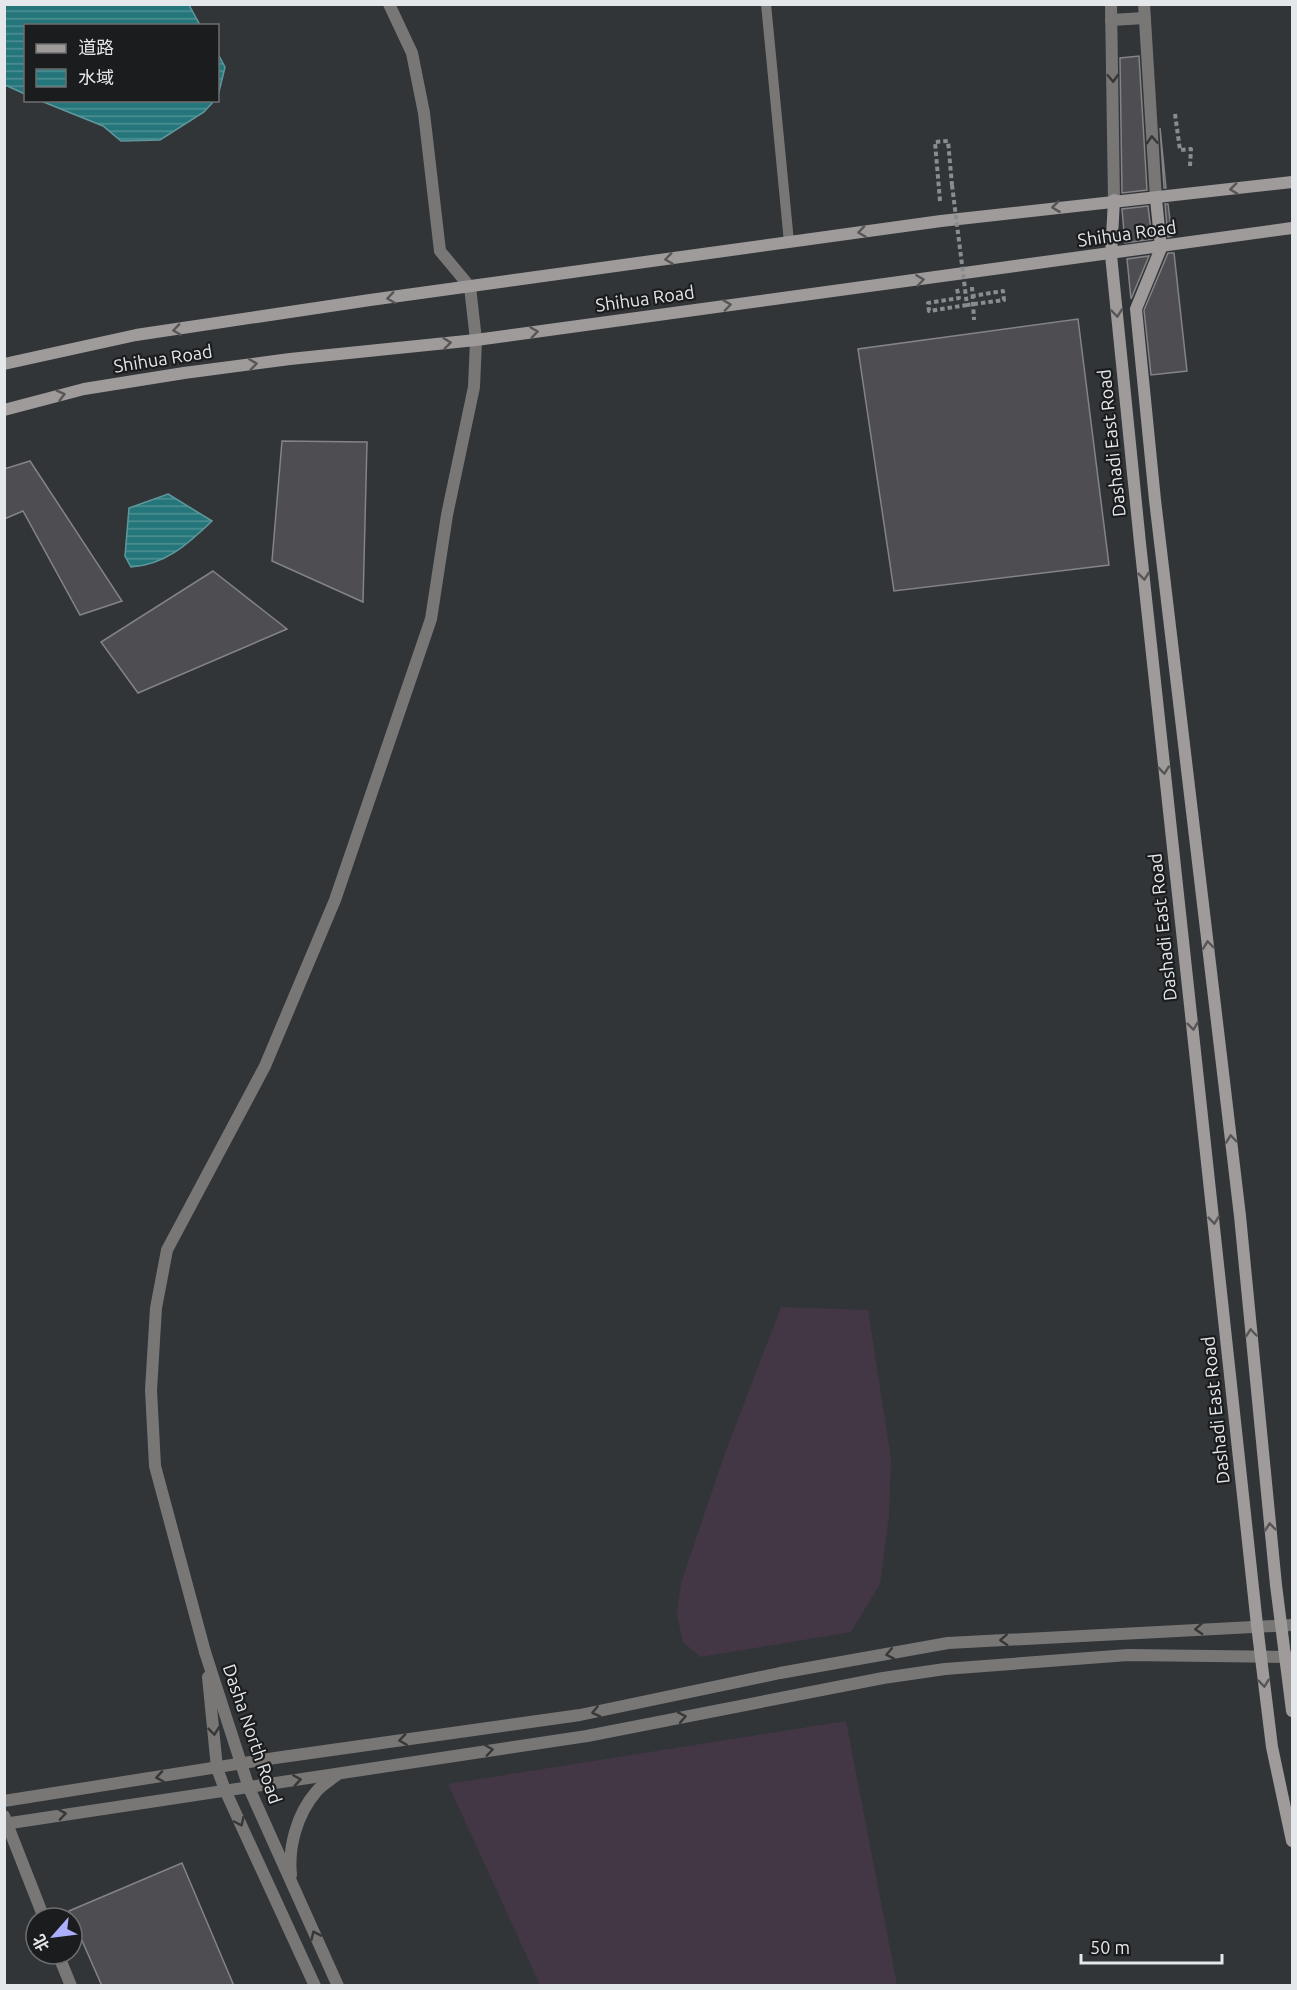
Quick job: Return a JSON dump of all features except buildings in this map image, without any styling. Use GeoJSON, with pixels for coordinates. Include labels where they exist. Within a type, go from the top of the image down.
{"type":"FeatureCollection","features":[{"type":"Feature","properties":{"kind":"main road","name":"Shihua Road"},"geometry":{"type":"LineString","coordinates":[[4,364],[136,335],[470,287],[789,242],[1114,200],[1156,199],[1293,182]]}},
{"type":"Feature","properties":{"kind":"main road","name":"Dashadi East Road"},"geometry":{"type":"LineString","coordinates":[[1156,199],[1161,248],[1136,309],[1155,500],[1287,1626],[1293,1711]]}},
{"type":"Feature","properties":{"kind":"main road","name":"Dashadi East Road"},"geometry":{"type":"LineString","coordinates":[[1114,200],[1111,255],[1257,1625],[1272,1747],[1293,1841]]}},
{"type":"Feature","properties":{"kind":"main road","name":"Shihua Road"},"geometry":{"type":"LineString","coordinates":[[4,410],[84,389],[184,373],[290,359],[476,340],[1111,255],[1293,228]]}},
{"type":"Feature","properties":{"kind":"street"},"geometry":{"type":"LineString","coordinates":[[205,1652],[155,1466],[152,1390],[156,1308],[167,1251],[265,1066],[335,900],[431,619],[447,514],[474,387],[476,340],[470,287],[440,251],[424,113],[412,53],[389,4]]}},
{"type":"Feature","properties":{"kind":"street","name":"Dashadi East Road"},"geometry":{"type":"LineString","coordinates":[[1111,4],[1114,200]]}},
{"type":"Feature","properties":{"kind":"street","name":"Dashadi East Road"},"geometry":{"type":"LineString","coordinates":[[1144,4],[1156,199]]}},
{"type":"Feature","properties":{"kind":"street"},"geometry":{"type":"LineString","coordinates":[[1112,20],[1145,18]]}},
{"type":"Feature","properties":{"kind":"street"},"geometry":{"type":"LineString","coordinates":[[4,1800],[580,1715],[780,1673],[948,1643],[1257,1625],[1287,1626]]}},
{"type":"Feature","properties":{"kind":"street","name":"Dasha North Road"},"geometry":{"type":"LineString","coordinates":[[205,1652],[249,1788],[338,1986]]}},
{"type":"Feature","properties":{"kind":"street","name":"Dasha North Road"},"geometry":{"type":"LineString","coordinates":[[205,1652],[217,1768],[315,1986]]}},
{"type":"Feature","properties":{"kind":"street"},"geometry":{"type":"LineString","coordinates":[[39,1906],[5,1821],[249,1788],[587,1736],[883,1677],[945,1669],[1128,1655],[1288,1657]]}},
{"type":"Feature","properties":{"kind":"street"},"geometry":{"type":"LineString","coordinates":[[293,1885],[290,1859],[294,1832],[316,1792],[340,1773]]}},
{"type":"Feature","properties":{"kind":"street"},"geometry":{"type":"LineString","coordinates":[[63,1966],[71,1986]]}},
{"type":"Feature","properties":{"kind":"lane"},"geometry":{"type":"LineString","coordinates":[[766,4],[789,242]]}},
{"type":"Feature","properties":{"kind":"path"},"geometry":{"type":"LineString","coordinates":[[1175,114],[1180,150],[1191,149],[1190,166]]}},
{"type":"Feature","properties":{"kind":"path"},"geometry":{"type":"LineString","coordinates":[[940,201],[935,142],[948,141],[967,305]]}},
{"type":"Feature","properties":{"kind":"path"},"geometry":{"type":"LineString","coordinates":[[972,286],[974,320]]}},
{"type":"Feature","properties":{"kind":"path"},"geometry":{"type":"LineString","coordinates":[[957,289],[958,298],[928,303],[929,310],[1004,300],[1003,291],[973,296]]}},
{"type":"Feature","properties":{"kind":"shaded area"},"geometry":{"type":"Polygon","coordinates":[[[781,1307],[868,1310],[891,1459],[889,1515],[880,1584],[851,1632],[700,1657],[683,1642],[677,1615],[681,1583],[725,1453],[781,1307]]]}},
{"type":"Feature","properties":{"kind":"shaded area"},"geometry":{"type":"Polygon","coordinates":[[[846,1721],[897,1985],[540,1985],[448,1784],[846,1721]]]}},
{"type":"Feature","properties":{"kind":"water"},"geometry":{"type":"Polygon","coordinates":[[[5,4],[189,5],[199,24],[24,24],[24,94],[5,85],[5,4]]]}},
{"type":"Feature","properties":{"kind":"water"},"geometry":{"type":"Polygon","coordinates":[[[219,56],[225,67],[219,92],[219,56]]]}},
{"type":"Feature","properties":{"kind":"water"},"geometry":{"type":"Polygon","coordinates":[[[43,102],[213,102],[204,112],[160,140],[121,141],[103,126],[43,102]]]}},
{"type":"Feature","properties":{"kind":"water"},"geometry":{"type":"Polygon","coordinates":[[[168,494],[212,521],[194,538],[165,558],[131,567],[125,556],[129,508],[168,494]]]}}]}
